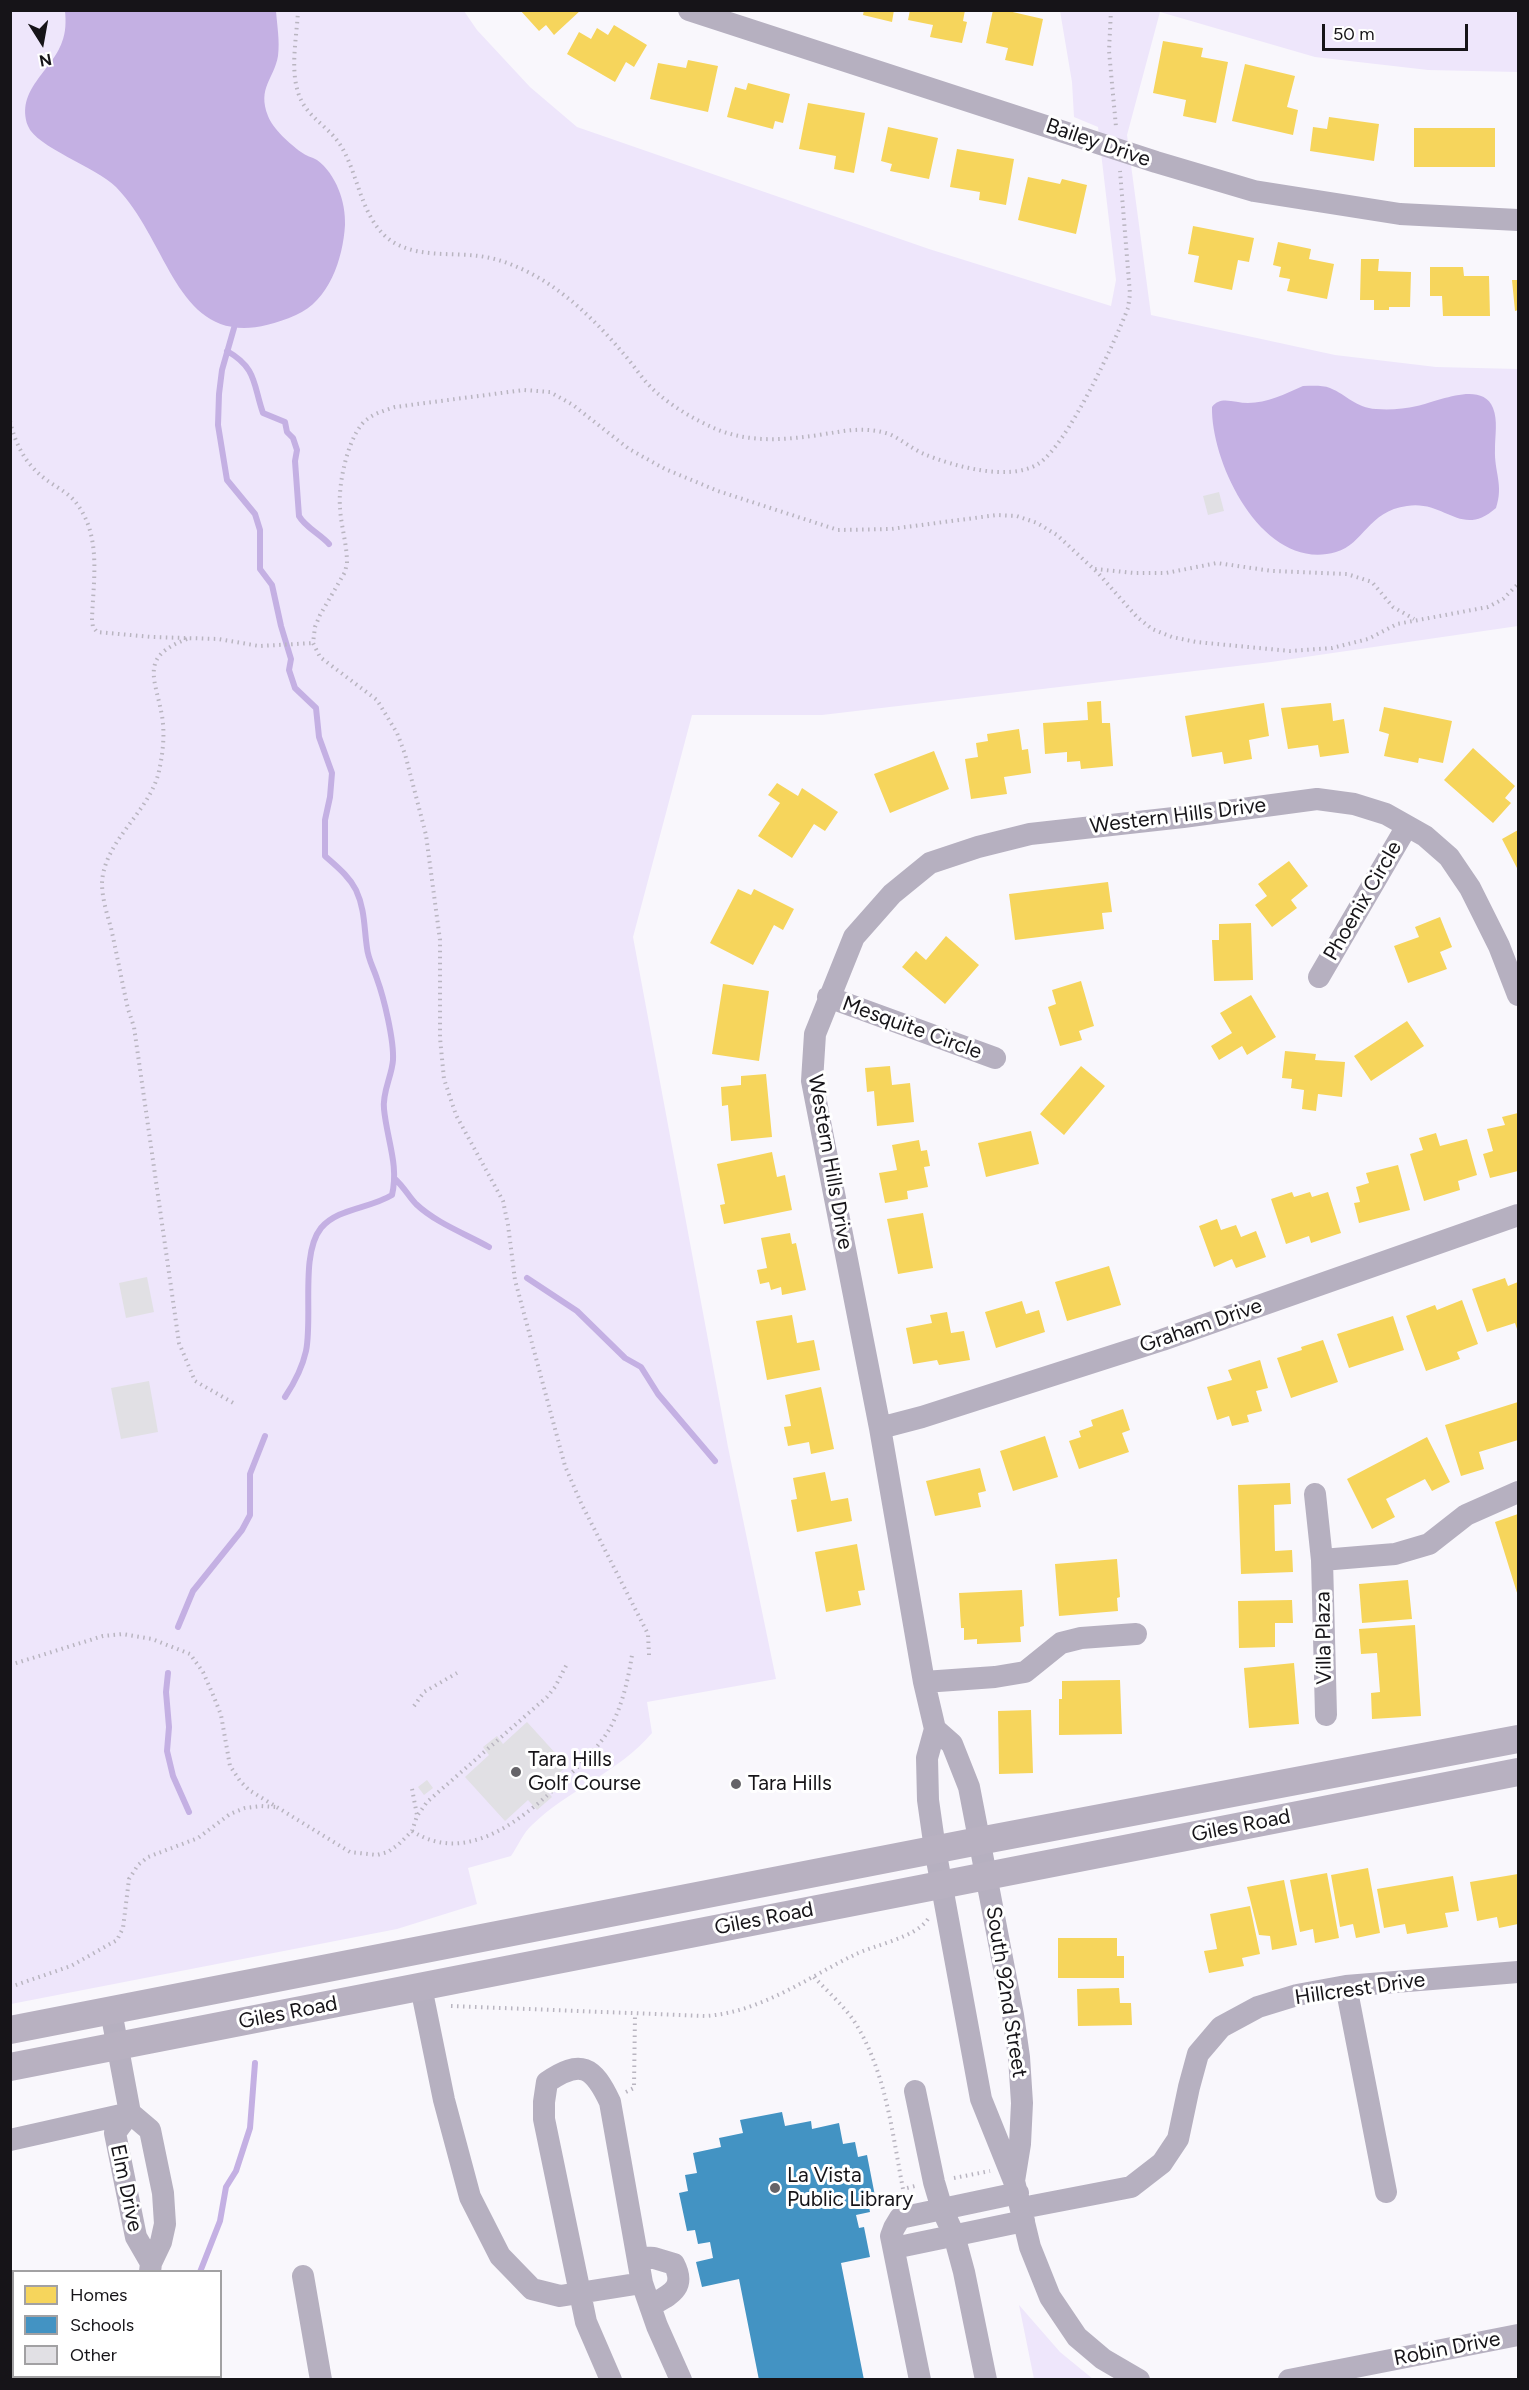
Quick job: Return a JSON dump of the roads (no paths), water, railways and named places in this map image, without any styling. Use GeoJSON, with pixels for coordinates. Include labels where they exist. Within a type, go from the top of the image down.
{"type":"FeatureCollection","features":[{"type":"Feature","properties":{"kind":"main road","name":"Giles Road"},"geometry":{"type":"LineString","coordinates":[[10,2030],[935,1849],[1518,1738]]}},
{"type":"Feature","properties":{"kind":"main road","name":"Giles Road"},"geometry":{"type":"LineString","coordinates":[[10,2067],[119,2046],[423,1996],[986,1875],[1518,1772]]}},
{"type":"Feature","properties":{"kind":"street","name":"Bailey Drive"},"geometry":{"type":"LineString","coordinates":[[689,10],[1118,150],[1254,191],[1323,204],[1400,214],[1518,220]]}},
{"type":"Feature","properties":{"kind":"street","name":"Western Hills Drive"},"geometry":{"type":"LineString","coordinates":[[943,1884],[928,1800],[927,1758],[935,1729],[924,1682],[880,1428],[812,1081],[815,1034],[854,937],[892,894],[930,863],[978,847],[1030,834],[1183,817],[1317,798],[1354,804],[1386,814],[1425,836],[1449,857],[1470,888],[1499,946],[1518,995]]}},
{"type":"Feature","properties":{"kind":"street","name":"Phoenix Circle"},"geometry":{"type":"LineString","coordinates":[[1319,977],[1407,826]]}},
{"type":"Feature","properties":{"kind":"street","name":"Mesquite Circle"},"geometry":{"type":"LineString","coordinates":[[828,997],[995,1058]]}},
{"type":"Feature","properties":{"kind":"street","name":"Graham Drive"},"geometry":{"type":"LineString","coordinates":[[880,1428],[922,1417],[1162,1340],[1518,1215]]}},
{"type":"Feature","properties":{"kind":"street","name":"Villa Plaza"},"geometry":{"type":"LineString","coordinates":[[1322,1560],[1395,1554],[1429,1544],[1466,1515],[1518,1492]]}},
{"type":"Feature","properties":{"kind":"street","name":"Villa Plaza"},"geometry":{"type":"LineString","coordinates":[[1315,1494],[1322,1560],[1326,1715]]}},
{"type":"Feature","properties":{"kind":"street"},"geometry":{"type":"LineString","coordinates":[[924,1682],[995,1677],[1025,1672],[1061,1642],[1081,1638],[1136,1634]]}},
{"type":"Feature","properties":{"kind":"street","name":"Western Hills Drive"},"geometry":{"type":"LineString","coordinates":[[935,1729],[952,1744],[969,1787],[986,1875]]}},
{"type":"Feature","properties":{"kind":"street","name":"South 92nd Street"},"geometry":{"type":"LineString","coordinates":[[986,1875],[1019,2057],[1022,2103],[1019,2201]]}},
{"type":"Feature","properties":{"kind":"street","name":"South 92nd Street"},"geometry":{"type":"LineString","coordinates":[[943,1884],[981,2098],[1019,2201],[1030,2247],[1050,2297],[1077,2337],[1103,2359],[1139,2379]]}},
{"type":"Feature","properties":{"kind":"street","name":"Hillcrest Drive"},"geometry":{"type":"LineString","coordinates":[[1019,2201],[1131,2187],[1162,2163],[1178,2139],[1198,2054],[1221,2027],[1258,2007],[1297,1995],[1346,1986],[1518,1972]]}},
{"type":"Feature","properties":{"kind":"street"},"geometry":{"type":"LineString","coordinates":[[1346,1986],[1386,2192]]}},
{"type":"Feature","properties":{"kind":"street"},"geometry":{"type":"LineString","coordinates":[[423,1996],[444,2100],[471,2197],[500,2256],[532,2289],[560,2296],[642,2283]]}},
{"type":"Feature","properties":{"kind":"street","name":"Elm Drive"},"geometry":{"type":"LineString","coordinates":[[111,2011],[130,2114],[150,2130],[163,2193],[165,2224],[151,2267]]}},
{"type":"Feature","properties":{"kind":"street"},"geometry":{"type":"LineString","coordinates":[[611,2379],[586,2322],[544,2119],[547,2082],[566,2069],[584,2068],[600,2080],[610,2102],[642,2283],[681,2379]]}},
{"type":"Feature","properties":{"kind":"street"},"geometry":{"type":"LineString","coordinates":[[915,2091],[942,2209],[954,2235],[986,2379]]}},
{"type":"Feature","properties":{"kind":"street"},"geometry":{"type":"LineString","coordinates":[[10,2140],[130,2114]]}},
{"type":"Feature","properties":{"kind":"street","name":"Elm Drive"},"geometry":{"type":"LineString","coordinates":[[130,2114],[115,2133],[136,2237],[151,2267]]}},
{"type":"Feature","properties":{"kind":"street"},"geometry":{"type":"LineString","coordinates":[[920,2379],[891,2236],[894,2228],[900,2218],[942,2209],[1019,2201]]}},
{"type":"Feature","properties":{"kind":"street"},"geometry":{"type":"LineString","coordinates":[[894,2248],[954,2235],[1019,2201]]}},
{"type":"Feature","properties":{"kind":"street"},"geometry":{"type":"LineString","coordinates":[[638,2257],[654,2258],[674,2264],[679,2274],[678,2285],[671,2294],[650,2306]]}},
{"type":"Feature","properties":{"kind":"street"},"geometry":{"type":"LineString","coordinates":[[303,2276],[321,2379]]}},
{"type":"Feature","properties":{"kind":"street","name":"Robin Drive"},"geometry":{"type":"LineString","coordinates":[[1299,2378],[1518,2335]]}},
{"type":"Feature","properties":{"kind":"waterway"},"geometry":{"type":"LineString","coordinates":[[234,328],[222,370],[219,394],[218,425],[227,480],[255,514],[260,530],[260,569],[272,585],[291,659],[289,670],[295,688],[316,708],[319,737],[332,773],[325,820],[325,856],[350,880],[359,897],[368,952],[380,987],[393,1052],[384,1103],[394,1173],[392,1195],[336,1216],[321,1228],[315,1239],[309,1270],[306,1351],[298,1375],[285,1397]]}},
{"type":"Feature","properties":{"kind":"waterway"},"geometry":{"type":"LineString","coordinates":[[227,351],[237,357],[249,370],[263,413],[285,422],[287,432],[293,438],[297,450],[295,461],[299,516],[329,544]]}},
{"type":"Feature","properties":{"kind":"waterway"},"geometry":{"type":"LineString","coordinates":[[395,1179],[424,1211],[489,1247]]}},
{"type":"Feature","properties":{"kind":"waterway"},"geometry":{"type":"LineString","coordinates":[[527,1278],[577,1311],[625,1358],[641,1367],[658,1394],[715,1461]]}},
{"type":"Feature","properties":{"kind":"waterway"},"geometry":{"type":"LineString","coordinates":[[178,1627],[193,1591],[242,1530],[250,1515],[250,1474],[265,1436]]}},
{"type":"Feature","properties":{"kind":"waterway"},"geometry":{"type":"LineString","coordinates":[[168,1673],[167,1751],[173,1776],[189,1812]]}},
{"type":"Feature","properties":{"kind":"waterway"},"geometry":{"type":"LineString","coordinates":[[201,2270],[220,2221],[226,2187],[236,2171],[250,2128],[255,2063]]}},
{"type":"Feature","properties":{"kind":"place","name":"Tara Hills Golf Course"},"geometry":{"type":"Point","coordinates":[516,1772]}},
{"type":"Feature","properties":{"kind":"place","name":"Tara Hills"},"geometry":{"type":"Point","coordinates":[736,1784]}},
{"type":"Feature","properties":{"kind":"place","name":"La Vista Public Library"},"geometry":{"type":"Point","coordinates":[775,2188]}}]}
